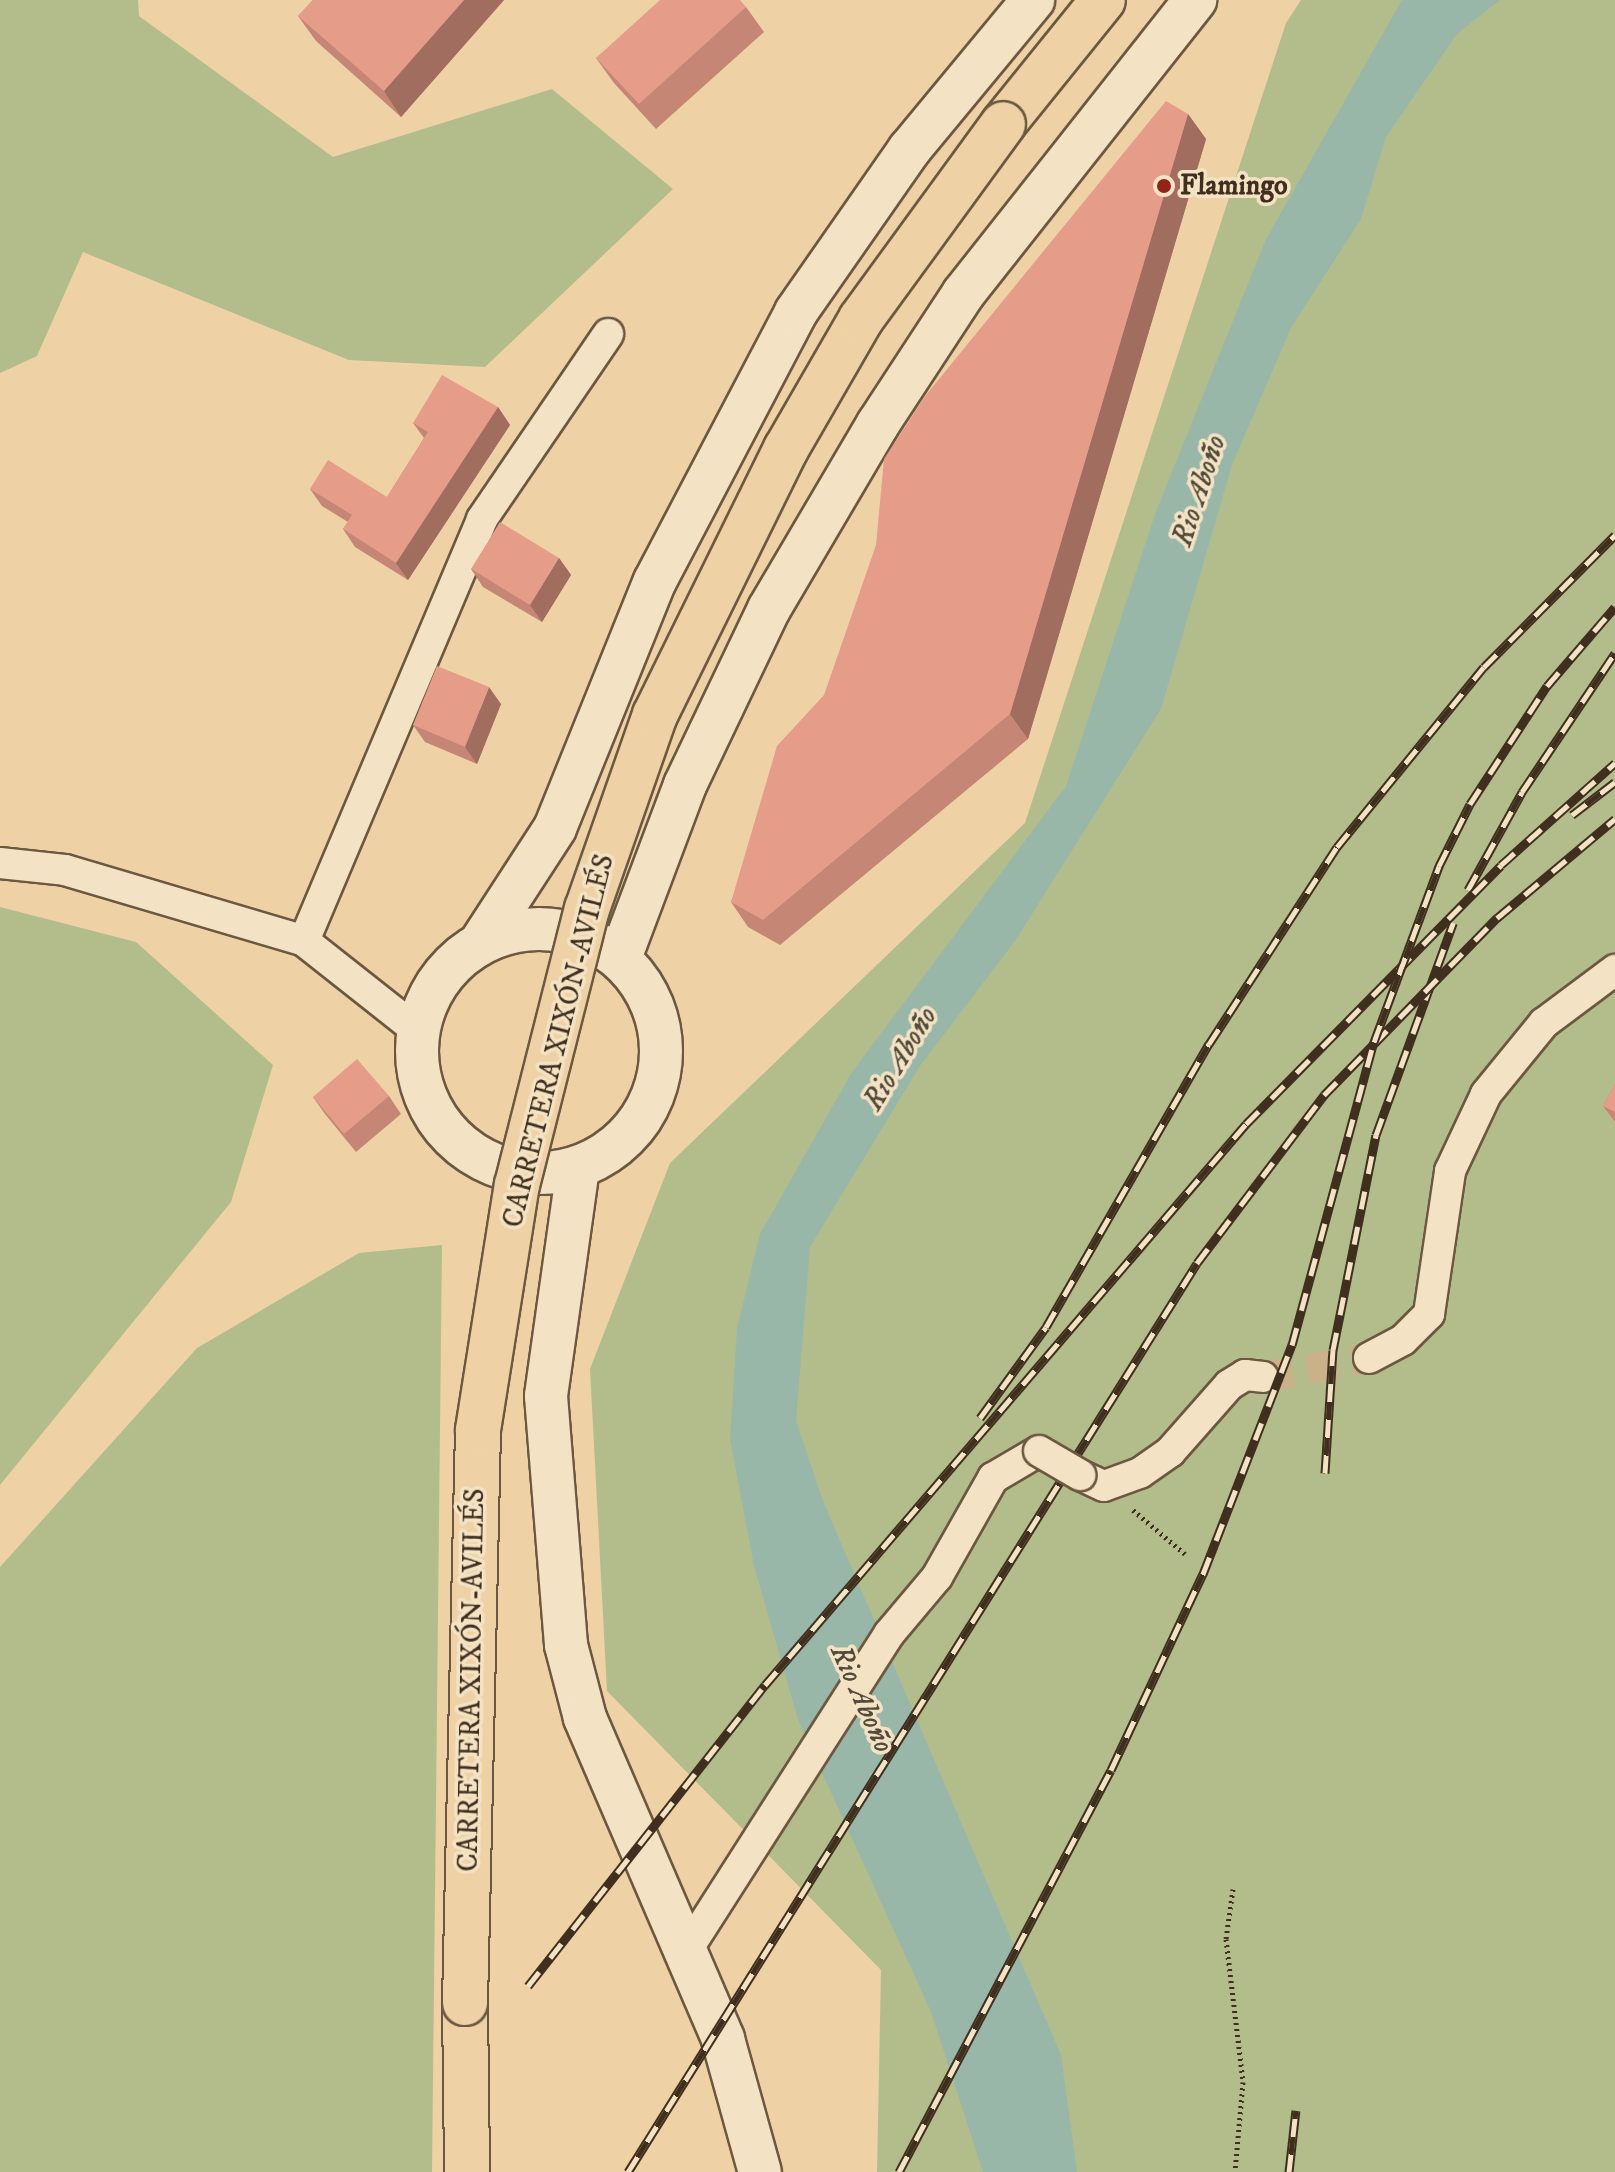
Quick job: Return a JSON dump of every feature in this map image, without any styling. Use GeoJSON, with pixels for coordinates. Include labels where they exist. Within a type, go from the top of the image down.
{"type":"FeatureCollection","features":[{"type":"Feature","properties":{"kind":"highway","name":"CARRETERA XIXÓN-AVILÉS"},"geometry":{"type":"LineString","coordinates":[[467,2172],[465,2003],[478,1430],[517,1185],[587,909],[655,715],[786,449],[861,319],[1003,124],[1103,0]]}},
{"type":"Feature","properties":{"kind":"street"},"geometry":{"type":"LineString","coordinates":[[481,942],[553,929],[589,938],[620,958],[651,999],[663,1050],[652,1101],[623,1143],[578,1168],[537,1174],[495,1166],[459,1145],[433,1113],[418,1073],[418,1031],[429,995],[451,965],[481,942],[555,828],[655,581],[796,312],[909,150],[1033,0]]}},
{"type":"Feature","properties":{"kind":"street"},"geometry":{"type":"LineString","coordinates":[[620,958],[685,785],[769,609],[878,424],[963,294],[1195,0]]}},
{"type":"Feature","properties":{"kind":"street"},"geometry":{"type":"LineString","coordinates":[[304,941],[482,519],[608,334]]}},
{"type":"Feature","properties":{"kind":"street"},"geometry":{"type":"LineString","coordinates":[[0,863],[65,870],[304,941],[418,1031]]}},
{"type":"Feature","properties":{"kind":"street"},"geometry":{"type":"LineString","coordinates":[[1369,1358],[1429,1314],[1450,1171],[1486,1094],[1544,1023],[1615,970]]}},
{"type":"Feature","properties":{"kind":"street"},"geometry":{"type":"LineString","coordinates":[[578,1168],[546,1396],[566,1645],[585,1718],[723,2039],[760,2172]]}},
{"type":"Feature","properties":{"kind":"street"},"geometry":{"type":"LineString","coordinates":[[687,1950],[889,1634],[937,1577],[993,1478],[1039,1451],[1092,1480],[1170,1452],[1229,1385],[1245,1375],[1263,1377]]}},
{"type":"Feature","properties":{"kind":"path"},"geometry":{"type":"LineString","coordinates":[[1092,1480],[1185,1554]]}},
{"type":"Feature","properties":{"kind":"path"},"geometry":{"type":"LineString","coordinates":[[1233,1889],[1226,1939],[1243,2082],[1235,2172]]}},
{"type":"Feature","properties":{"kind":"green space"},"geometry":{"type":"Polygon","coordinates":[[[0,0],[138,0],[139,16],[333,157],[552,89],[673,189],[485,367],[349,360],[83,252],[37,356],[0,373],[0,0]]]}},
{"type":"Feature","properties":{"kind":"green space"},"geometry":{"type":"Polygon","coordinates":[[[1301,0],[1615,0],[1615,2172],[877,2172],[881,1970],[607,1691],[590,1369],[670,1163],[1025,823],[1286,23],[1301,0]]]}},
{"type":"Feature","properties":{"kind":"green space"},"geometry":{"type":"Polygon","coordinates":[[[0,907],[136,942],[273,1065],[231,1202],[0,1485],[0,907]]]}},
{"type":"Feature","properties":{"kind":"green space"},"geometry":{"type":"Polygon","coordinates":[[[442,1245],[432,2172],[0,2172],[0,1567],[197,1348],[359,1253],[442,1245]]]}},
{"type":"Feature","properties":{"kind":"water","name":"Rio Aboño"},"geometry":{"type":"Polygon","coordinates":[[[1402,0],[1500,0],[1457,34],[1386,137],[1361,219],[1291,328],[1232,465],[1161,709],[1015,941],[920,1066],[810,1247],[796,1421],[823,1501],[1061,2055],[1077,2172],[983,2172],[931,2012],[798,1720],[754,1566],[730,1439],[737,1328],[760,1234],[852,1072],[1066,786],[1155,514],[1266,239],[1402,0]]]}},
{"type":"Feature","properties":{"kind":"building"},"geometry":{"type":"Polygon","coordinates":[[[313,0],[464,0],[384,91],[298,16],[313,0]]]}},
{"type":"Feature","properties":{"kind":"building"},"geometry":{"type":"Polygon","coordinates":[[[660,0],[740,0],[746,7],[639,104],[596,58],[660,0]]]}},
{"type":"Feature","properties":{"kind":"building"},"geometry":{"type":"Polygon","coordinates":[[[1166,101],[1188,114],[1010,714],[763,920],[731,902],[777,746],[824,695],[876,545],[884,459],[926,395],[1166,101]]]}},
{"type":"Feature","properties":{"kind":"building"},"geometry":{"type":"Polygon","coordinates":[[[442,375],[498,407],[396,563],[343,529],[352,515],[310,489],[328,460],[387,497],[428,432],[413,423],[442,375]]]}},
{"type":"Feature","properties":{"kind":"building"},"geometry":{"type":"Polygon","coordinates":[[[500,522],[559,558],[530,605],[471,569],[500,522]]]}},
{"type":"Feature","properties":{"kind":"building"},"geometry":{"type":"Polygon","coordinates":[[[437,666],[489,687],[465,747],[413,725],[437,666]]]}},
{"type":"Feature","properties":{"kind":"building"},"geometry":{"type":"Polygon","coordinates":[[[357,1059],[389,1096],[344,1134],[313,1097],[357,1059]]]}},
{"type":"Feature","properties":{"kind":"building"},"geometry":{"type":"Polygon","coordinates":[[[1615,1084],[1615,1112],[1603,1106],[1615,1084]]]}},
{"type":"Feature","properties":{"kind":"tunnel"},"geometry":{"type":"LineString","coordinates":[[1263,1377],[1369,1358]]}},
{"type":"Feature","properties":{"kind":"railway"},"geometry":{"type":"LineString","coordinates":[[980,1418],[1046,1327],[1209,1044],[1337,847],[1484,667],[1615,535]]}},
{"type":"Feature","properties":{"kind":"railway"},"geometry":{"type":"LineString","coordinates":[[899,2172],[1111,1770],[1203,1574],[1292,1345],[1374,1042],[1439,866],[1470,804],[1547,686],[1615,607]]}},
{"type":"Feature","properties":{"kind":"railway"},"geometry":{"type":"LineString","coordinates":[[1468,890],[1522,792],[1615,653]]}},
{"type":"Feature","properties":{"kind":"railway"},"geometry":{"type":"LineString","coordinates":[[528,1986],[765,1685],[1246,1124],[1501,865],[1615,763]]}},
{"type":"Feature","properties":{"kind":"railway"},"geometry":{"type":"LineString","coordinates":[[1572,815],[1615,782]]}},
{"type":"Feature","properties":{"kind":"railway"},"geometry":{"type":"LineString","coordinates":[[628,2172],[1197,1263],[1324,1095],[1497,918],[1615,819]]}},
{"type":"Feature","properties":{"kind":"railway"},"geometry":{"type":"LineString","coordinates":[[1325,1473],[1333,1350],[1376,1135],[1453,923]]}},
{"type":"Feature","properties":{"kind":"railway"},"geometry":{"type":"LineString","coordinates":[[1289,2172],[1296,2110]]}},
{"type":"Feature","properties":{"kind":"place","name":"Flamingo"},"geometry":{"type":"Point","coordinates":[1164,186]}}]}
